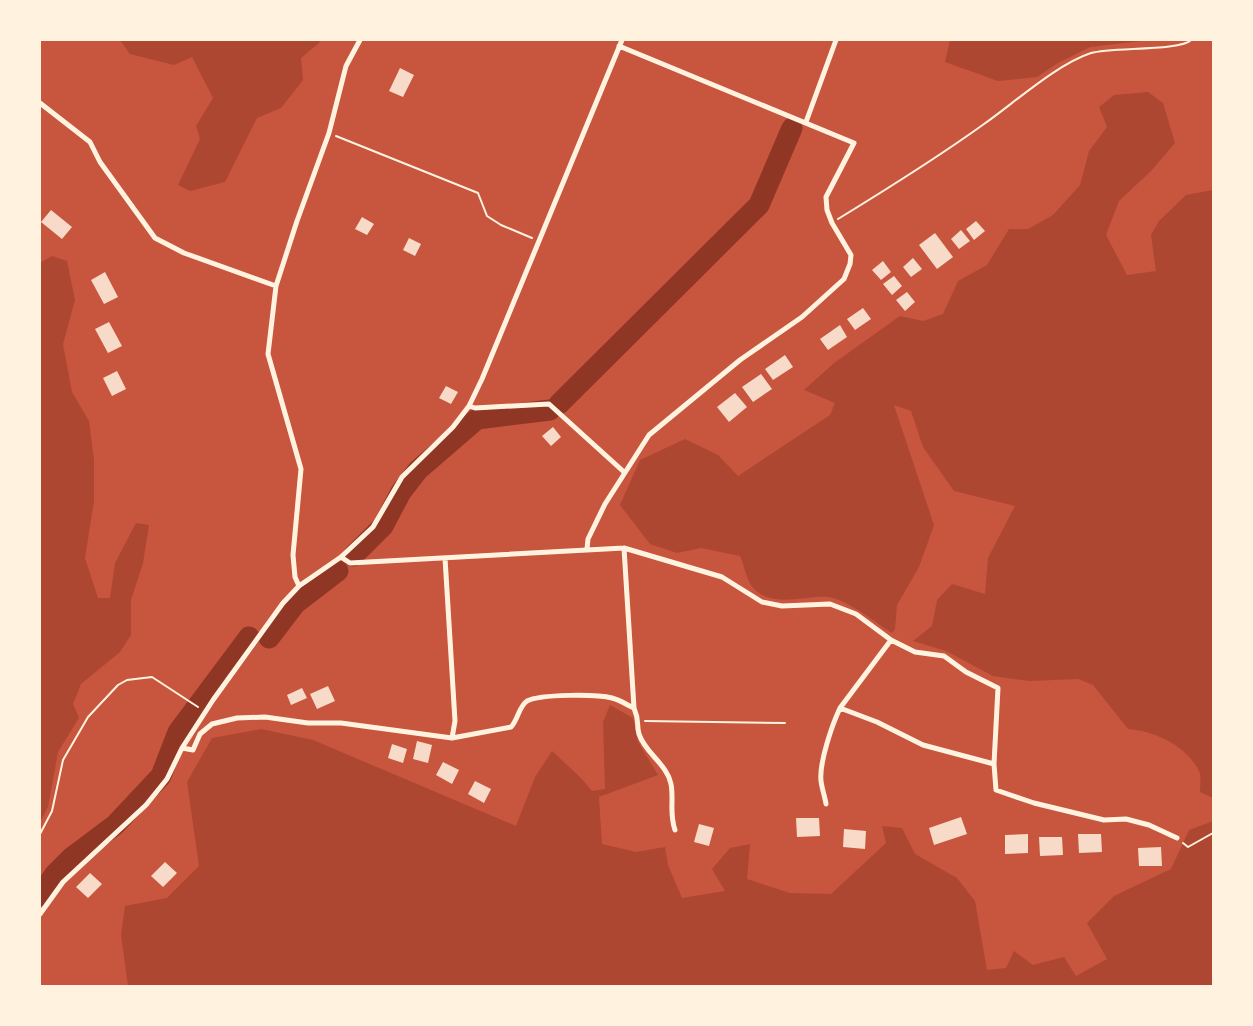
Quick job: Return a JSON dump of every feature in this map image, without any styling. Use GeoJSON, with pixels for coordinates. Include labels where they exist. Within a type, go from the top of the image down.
{"type":"FeatureCollection","features":[{"type":"Feature","properties":{"kind":"street"},"geometry":{"type":"LineString","coordinates":[[299,586],[295,577],[293,555],[301,469],[268,354],[276,286],[329,133],[346,66],[360,40]]}},
{"type":"Feature","properties":{"kind":"street"},"geometry":{"type":"LineString","coordinates":[[806,122],[836,40]]}},
{"type":"Feature","properties":{"kind":"street"},"geometry":{"type":"LineString","coordinates":[[40,914],[63,882],[146,805],[167,779],[182,748],[213,700],[282,604],[299,586],[341,557],[373,527],[402,478],[453,427],[469,406],[621,43],[791,118],[806,122],[854,143],[826,197],[827,210],[832,223],[851,255],[850,264],[844,279],[802,317],[740,360],[649,435],[624,472],[588,539],[587,549]]}},
{"type":"Feature","properties":{"kind":"street"},"geometry":{"type":"LineString","coordinates":[[40,103],[90,142],[100,162],[155,238],[184,253],[276,286]]}},
{"type":"Feature","properties":{"kind":"street"},"geometry":{"type":"LineString","coordinates":[[469,406],[475,408],[549,404],[624,472]]}},
{"type":"Feature","properties":{"kind":"street"},"geometry":{"type":"LineString","coordinates":[[341,557],[350,563],[624,548],[722,577],[762,602],[782,606],[830,604],[856,614],[891,640],[915,652],[944,656],[966,672],[998,688],[994,764],[996,790],[1034,803],[1104,820],[1126,819],[1149,825],[1177,838]]}},
{"type":"Feature","properties":{"kind":"street"},"geometry":{"type":"LineString","coordinates":[[624,548],[634,708],[639,719],[639,734],[667,772],[672,784],[670,817],[675,830]]}},
{"type":"Feature","properties":{"kind":"street"},"geometry":{"type":"LineString","coordinates":[[445,558],[454,721],[452,738]]}},
{"type":"Feature","properties":{"kind":"street"},"geometry":{"type":"LineString","coordinates":[[826,804],[820,779],[827,740],[840,708],[891,640]]}},
{"type":"Feature","properties":{"kind":"street"},"geometry":{"type":"LineString","coordinates":[[182,748],[193,750],[200,734],[212,724],[237,718],[265,717],[308,723],[341,723],[452,738],[511,727],[516,721],[522,705],[529,700],[567,695],[596,696],[613,698],[634,708]]}},
{"type":"Feature","properties":{"kind":"street"},"geometry":{"type":"LineString","coordinates":[[840,708],[877,722],[923,745],[994,764]]}},
{"type":"Feature","properties":{"kind":"path"},"geometry":{"type":"LineString","coordinates":[[832,223],[982,126],[1061,69],[1091,53],[1142,47],[1170,47],[1188,43],[1191,40]]}},
{"type":"Feature","properties":{"kind":"path"},"geometry":{"type":"LineString","coordinates":[[329,133],[478,193],[487,216],[501,225],[539,241]]}},
{"type":"Feature","properties":{"kind":"path"},"geometry":{"type":"LineString","coordinates":[[40,834],[52,811],[63,760],[88,717],[118,685],[127,680],[152,678],[201,709]]}},
{"type":"Feature","properties":{"kind":"path"},"geometry":{"type":"LineString","coordinates":[[639,719],[785,724]]}},
{"type":"Feature","properties":{"kind":"path"},"geometry":{"type":"LineString","coordinates":[[1177,838],[1188,847],[1213,833]]}},
{"type":"Feature","properties":{"kind":"shaded area"},"geometry":{"type":"Polygon","coordinates":[[[120,40],[320,40],[301,58],[303,80],[281,108],[257,118],[225,182],[190,191],[178,185],[200,139],[196,126],[213,98],[192,57],[174,65],[130,54],[120,40]]]}},
{"type":"Feature","properties":{"kind":"shaded area"},"geometry":{"type":"Polygon","coordinates":[[[950,40],[1174,40],[1141,41],[1090,47],[1058,63],[1037,77],[998,81],[945,62],[950,40]]]}},
{"type":"Feature","properties":{"kind":"shaded area"},"geometry":{"type":"Polygon","coordinates":[[[1148,92],[1163,103],[1175,143],[1151,171],[1119,201],[1106,235],[1127,275],[1156,271],[1151,235],[1159,221],[1186,195],[1213,190],[1213,798],[1200,792],[1199,771],[1185,753],[1177,746],[1158,736],[1128,729],[1093,685],[1078,679],[1029,681],[993,676],[946,651],[913,641],[932,626],[937,600],[952,584],[985,594],[988,558],[1015,506],[954,491],[923,447],[911,411],[894,405],[934,525],[919,567],[897,605],[895,629],[892,633],[861,612],[836,599],[818,597],[787,600],[767,597],[758,593],[751,585],[740,556],[701,548],[677,553],[650,544],[620,505],[640,460],[685,439],[718,455],[738,476],[830,415],[835,403],[804,390],[834,363],[900,316],[923,321],[943,314],[958,281],[987,265],[1009,229],[1028,229],[1053,215],[1080,185],[1089,151],[1107,127],[1099,107],[1114,95],[1148,92]]]}},
{"type":"Feature","properties":{"kind":"shaded area"},"geometry":{"type":"Polygon","coordinates":[[[52,256],[67,261],[75,300],[63,344],[72,392],[89,421],[94,460],[94,501],[85,558],[98,598],[110,598],[115,563],[136,523],[149,525],[143,563],[131,600],[131,635],[120,652],[81,684],[73,704],[79,718],[58,752],[48,807],[40,822],[40,263],[52,256]]]}},
{"type":"Feature","properties":{"kind":"shaded area"},"geometry":{"type":"Polygon","coordinates":[[[610,705],[633,718],[638,742],[658,775],[599,797],[602,844],[636,852],[665,847],[668,865],[682,898],[725,891],[712,869],[730,848],[750,844],[747,879],[790,893],[831,894],[886,843],[882,826],[902,828],[915,854],[957,878],[975,901],[987,970],[1006,968],[1014,951],[1033,965],[1064,957],[1076,976],[1107,959],[1087,923],[1114,896],[1171,869],[1189,830],[1213,821],[1213,986],[128,986],[121,935],[125,906],[167,898],[199,866],[187,782],[212,738],[261,729],[313,740],[516,826],[535,777],[552,751],[592,791],[605,789],[603,722],[610,705]]]}},
{"type":"Feature","properties":{"kind":"building"},"geometry":{"type":"Polygon","coordinates":[[[400,68],[414,75],[403,97],[389,91],[400,68]]]}},
{"type":"Feature","properties":{"kind":"building"},"geometry":{"type":"Polygon","coordinates":[[[51,210],[72,227],[62,239],[41,222],[51,210]]]}},
{"type":"Feature","properties":{"kind":"building"},"geometry":{"type":"Polygon","coordinates":[[[362,217],[374,224],[367,235],[355,229],[362,217]]]}},
{"type":"Feature","properties":{"kind":"building"},"geometry":{"type":"Polygon","coordinates":[[[976,221],[985,231],[974,240],[966,229],[976,221]]]}},
{"type":"Feature","properties":{"kind":"building"},"geometry":{"type":"Polygon","coordinates":[[[961,230],[970,241],[959,249],[951,239],[961,230]]]}},
{"type":"Feature","properties":{"kind":"building"},"geometry":{"type":"Polygon","coordinates":[[[935,233],[953,257],[937,269],[919,245],[935,233]]]}},
{"type":"Feature","properties":{"kind":"building"},"geometry":{"type":"Polygon","coordinates":[[[409,238],[421,244],[415,256],[403,250],[409,238]]]}},
{"type":"Feature","properties":{"kind":"building"},"geometry":{"type":"Polygon","coordinates":[[[913,258],[922,269],[911,277],[903,267],[913,258]]]}},
{"type":"Feature","properties":{"kind":"building"},"geometry":{"type":"Polygon","coordinates":[[[883,261],[891,272],[881,280],[872,270],[883,261]]]}},
{"type":"Feature","properties":{"kind":"building"},"geometry":{"type":"Polygon","coordinates":[[[105,272],[118,297],[104,304],[91,280],[105,272]]]}},
{"type":"Feature","properties":{"kind":"building"},"geometry":{"type":"Polygon","coordinates":[[[894,276],[902,286],[892,295],[883,284],[894,276]]]}},
{"type":"Feature","properties":{"kind":"building"},"geometry":{"type":"Polygon","coordinates":[[[907,292],[915,302],[905,311],[896,300],[907,292]]]}},
{"type":"Feature","properties":{"kind":"building"},"geometry":{"type":"Polygon","coordinates":[[[863,308],[871,319],[855,330],[847,319],[863,308]]]}},
{"type":"Feature","properties":{"kind":"building"},"geometry":{"type":"Polygon","coordinates":[[[109,322],[122,346],[108,353],[95,329],[109,322]]]}},
{"type":"Feature","properties":{"kind":"building"},"geometry":{"type":"Polygon","coordinates":[[[840,325],[847,337],[828,350],[820,339],[840,325]]]}},
{"type":"Feature","properties":{"kind":"building"},"geometry":{"type":"Polygon","coordinates":[[[785,355],[793,367],[773,380],[765,369],[785,355]]]}},
{"type":"Feature","properties":{"kind":"building"},"geometry":{"type":"Polygon","coordinates":[[[117,371],[126,389],[112,396],[103,378],[117,371]]]}},
{"type":"Feature","properties":{"kind":"building"},"geometry":{"type":"Polygon","coordinates":[[[761,374],[772,389],[753,402],[742,387],[761,374]]]}},
{"type":"Feature","properties":{"kind":"building"},"geometry":{"type":"Polygon","coordinates":[[[446,386],[458,392],[451,404],[439,398],[446,386]]]}},
{"type":"Feature","properties":{"kind":"building"},"geometry":{"type":"Polygon","coordinates":[[[735,393],[747,407],[729,422],[717,407],[735,393]]]}},
{"type":"Feature","properties":{"kind":"building"},"geometry":{"type":"Polygon","coordinates":[[[553,427],[561,437],[551,446],[542,436],[553,427]]]}},
{"type":"Feature","properties":{"kind":"building"},"geometry":{"type":"Polygon","coordinates":[[[328,686],[335,701],[317,709],[310,694],[328,686]]]}},
{"type":"Feature","properties":{"kind":"building"},"geometry":{"type":"Polygon","coordinates":[[[302,688],[307,698],[291,705],[287,695],[302,688]]]}},
{"type":"Feature","properties":{"kind":"building"},"geometry":{"type":"Polygon","coordinates":[[[417,741],[432,745],[428,763],[413,759],[417,741]]]}},
{"type":"Feature","properties":{"kind":"building"},"geometry":{"type":"Polygon","coordinates":[[[392,744],[407,749],[403,763],[388,758],[392,744]]]}},
{"type":"Feature","properties":{"kind":"building"},"geometry":{"type":"Polygon","coordinates":[[[443,762],[459,770],[452,784],[436,775],[443,762]]]}},
{"type":"Feature","properties":{"kind":"building"},"geometry":{"type":"Polygon","coordinates":[[[475,781],[491,789],[484,803],[468,794],[475,781]]]}},
{"type":"Feature","properties":{"kind":"building"},"geometry":{"type":"Polygon","coordinates":[[[961,817],[967,834],[934,845],[929,828],[961,817]]]}},
{"type":"Feature","properties":{"kind":"building"},"geometry":{"type":"Polygon","coordinates":[[[796,818],[819,818],[820,836],[797,837],[796,818]]]}},
{"type":"Feature","properties":{"kind":"building"},"geometry":{"type":"Polygon","coordinates":[[[699,824],[714,828],[709,846],[694,842],[699,824]]]}},
{"type":"Feature","properties":{"kind":"building"},"geometry":{"type":"Polygon","coordinates":[[[844,829],[866,831],[865,849],[843,847],[844,829]]]}},
{"type":"Feature","properties":{"kind":"building"},"geometry":{"type":"Polygon","coordinates":[[[1028,834],[1028,853],[1005,854],[1005,835],[1028,834]]]}},
{"type":"Feature","properties":{"kind":"building"},"geometry":{"type":"Polygon","coordinates":[[[1078,834],[1101,834],[1102,852],[1079,853],[1078,834]]]}},
{"type":"Feature","properties":{"kind":"building"},"geometry":{"type":"Polygon","coordinates":[[[1039,837],[1062,837],[1063,855],[1040,856],[1039,837]]]}},
{"type":"Feature","properties":{"kind":"building"},"geometry":{"type":"Polygon","coordinates":[[[1161,847],[1162,866],[1139,866],[1138,848],[1161,847]]]}},
{"type":"Feature","properties":{"kind":"building"},"geometry":{"type":"Polygon","coordinates":[[[165,862],[177,873],[163,887],[151,876],[165,862]]]}},
{"type":"Feature","properties":{"kind":"building"},"geometry":{"type":"Polygon","coordinates":[[[90,873],[102,884],[88,898],[76,887],[90,873]]]}},
{"type":"Feature","properties":{"kind":"waterway"},"geometry":{"type":"LineString","coordinates":[[559,404],[759,205],[792,128]]}},
{"type":"Feature","properties":{"kind":"waterway"},"geometry":{"type":"LineString","coordinates":[[353,556],[383,526],[401,492],[418,470],[477,419],[550,410]]}},
{"type":"Feature","properties":{"kind":"waterway"},"geometry":{"type":"LineString","coordinates":[[269,638],[295,604],[338,571]]}},
{"type":"Feature","properties":{"kind":"waterway"},"geometry":{"type":"LineString","coordinates":[[40,896],[55,874],[71,858],[115,825],[161,776],[178,732],[249,637]]}}]}
